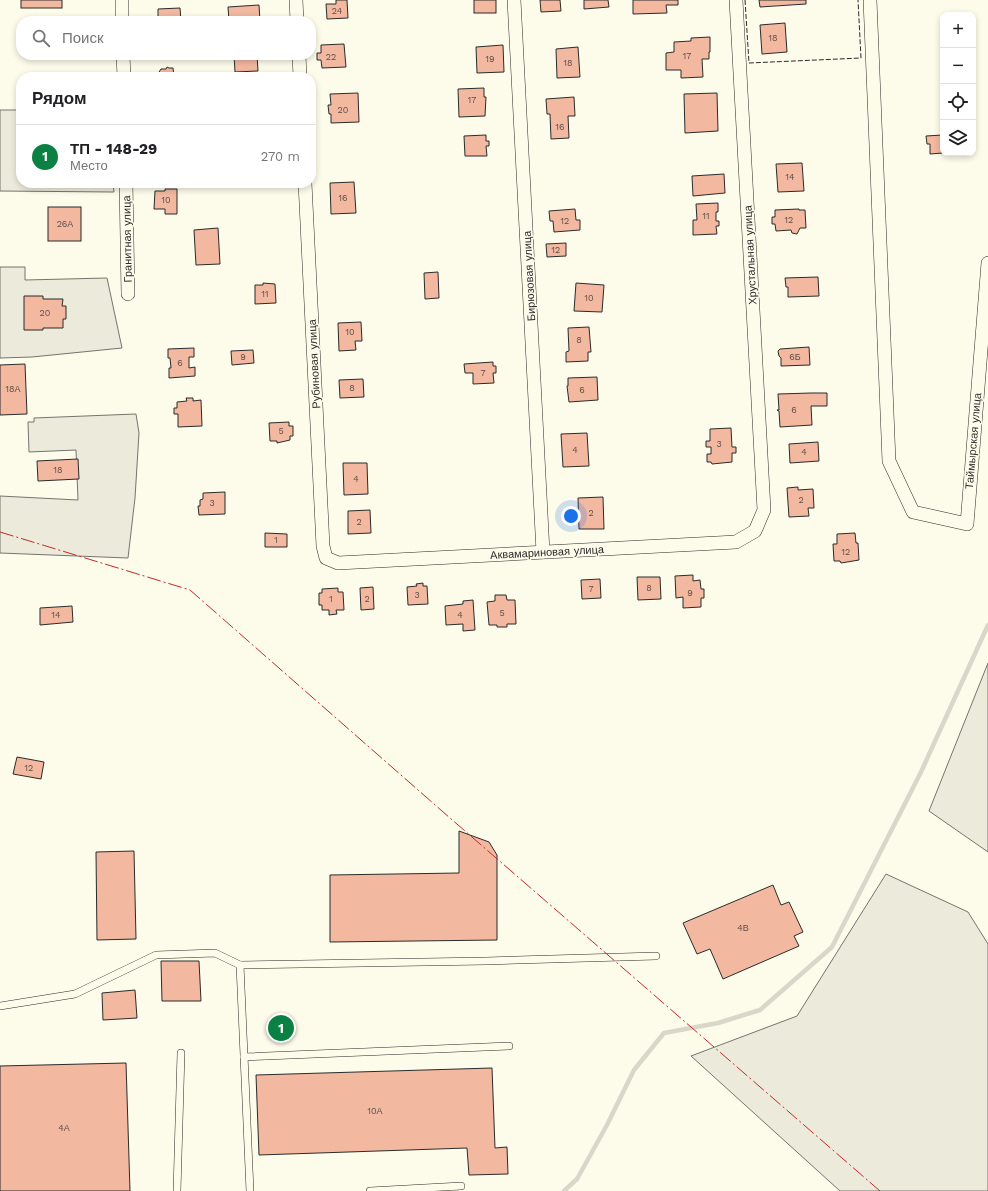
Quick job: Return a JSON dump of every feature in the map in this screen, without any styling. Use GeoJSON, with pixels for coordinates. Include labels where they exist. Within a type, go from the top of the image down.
{"type":"FeatureCollection","features":[{"type":"Feature","properties":{"kind":"street"},"geometry":{"type":"LineString","coordinates":[[122,0],[122,16]]}},
{"type":"Feature","properties":{"kind":"street"},"geometry":{"type":"LineString","coordinates":[[296,0],[297,16]]}},
{"type":"Feature","properties":{"kind":"street","name":"Бирюзовая улица"},"geometry":{"type":"LineString","coordinates":[[514,0],[543,552]]}},
{"type":"Feature","properties":{"kind":"street","name":"Хрустальная улица"},"geometry":{"type":"LineString","coordinates":[[736,0],[764,510]]}},
{"type":"Feature","properties":{"kind":"street","name":"Таймырская улица"},"geometry":{"type":"LineString","coordinates":[[870,0],[890,461],[913,512],[966,524],[988,263]]}},
{"type":"Feature","properties":{"kind":"street"},"geometry":{"type":"LineString","coordinates":[[123,60],[124,72]]}},
{"type":"Feature","properties":{"kind":"street"},"geometry":{"type":"LineString","coordinates":[[299,60],[300,72]]}},
{"type":"Feature","properties":{"kind":"street","name":"Гранитная улица"},"geometry":{"type":"LineString","coordinates":[[126,188],[128,294]]}},
{"type":"Feature","properties":{"kind":"street","name":"Рубиновая улица"},"geometry":{"type":"LineString","coordinates":[[305,188],[323,546]]}},
{"type":"Feature","properties":{"kind":"street","name":"Аквамариновая улица"},"geometry":{"type":"LineString","coordinates":[[323,546],[326,558],[338,563],[736,542],[755,531],[764,510]]}},
{"type":"Feature","properties":{"kind":"lane"},"geometry":{"type":"LineString","coordinates":[[0,1006],[74,994],[156,955],[216,953],[240,964],[486,961],[656,956]]}},
{"type":"Feature","properties":{"kind":"lane"},"geometry":{"type":"LineString","coordinates":[[240,964],[250,1191]]}},
{"type":"Feature","properties":{"kind":"lane"},"geometry":{"type":"LineString","coordinates":[[244,1057],[508,1046]]}},
{"type":"Feature","properties":{"kind":"lane"},"geometry":{"type":"LineString","coordinates":[[177,1191],[181,1054]]}},
{"type":"Feature","properties":{"kind":"lane"},"geometry":{"type":"LineString","coordinates":[[370,1191],[461,1186]]}},
{"type":"Feature","properties":{"kind":"shaded area"},"geometry":{"type":"Polygon","coordinates":[[[0,110],[16,110],[16,188],[114,188],[114,192],[0,191],[0,110]]]}},
{"type":"Feature","properties":{"kind":"shaded area"},"geometry":{"type":"Polygon","coordinates":[[[0,267],[25,267],[25,280],[107,278],[122,348],[32,357],[0,358],[0,267]]]}},
{"type":"Feature","properties":{"kind":"shaded area"},"geometry":{"type":"Polygon","coordinates":[[[136,414],[139,433],[135,498],[128,558],[0,553],[0,496],[78,500],[76,450],[29,452],[28,422],[34,422],[34,418],[136,414]]]}},
{"type":"Feature","properties":{"kind":"shaded area"},"geometry":{"type":"Polygon","coordinates":[[[988,663],[988,852],[929,811],[988,663]]]}},
{"type":"Feature","properties":{"kind":"shaded area"},"geometry":{"type":"Polygon","coordinates":[[[886,874],[968,912],[988,944],[988,1191],[840,1191],[691,1056],[797,1016],[886,874]]]}},
{"type":"Feature","properties":{"kind":"building"},"geometry":{"type":"Polygon","coordinates":[[[21,0],[62,0],[62,8],[21,8],[21,0]]]}},
{"type":"Feature","properties":{"kind":"building"},"geometry":{"type":"Polygon","coordinates":[[[336,0],[347,0],[348,18],[327,19],[326,4],[336,4],[336,0]]]}},
{"type":"Feature","properties":{"kind":"building"},"geometry":{"type":"Polygon","coordinates":[[[474,0],[496,0],[496,13],[474,13],[474,0]]]}},
{"type":"Feature","properties":{"kind":"building"},"geometry":{"type":"Polygon","coordinates":[[[540,0],[560,0],[561,11],[541,12],[540,0]]]}},
{"type":"Feature","properties":{"kind":"building"},"geometry":{"type":"Polygon","coordinates":[[[584,0],[608,0],[609,7],[584,9],[584,0]]]}},
{"type":"Feature","properties":{"kind":"building"},"geometry":{"type":"Polygon","coordinates":[[[633,0],[678,0],[678,5],[666,5],[667,13],[633,14],[633,0]]]}},
{"type":"Feature","properties":{"kind":"building"},"geometry":{"type":"Polygon","coordinates":[[[759,0],[806,0],[806,4],[760,7],[759,0]]]}},
{"type":"Feature","properties":{"kind":"building"},"geometry":{"type":"Polygon","coordinates":[[[259,5],[260,16],[229,16],[228,7],[259,5]]]}},
{"type":"Feature","properties":{"kind":"building"},"geometry":{"type":"Polygon","coordinates":[[[180,8],[181,16],[158,16],[158,9],[180,8]]]}},
{"type":"Feature","properties":{"kind":"building"},"geometry":{"type":"Polygon","coordinates":[[[785,23],[787,52],[762,54],[760,25],[785,23]]]}},
{"type":"Feature","properties":{"kind":"building"},"geometry":{"type":"Polygon","coordinates":[[[710,37],[709,59],[702,59],[703,77],[681,78],[681,70],[666,70],[666,53],[674,52],[674,42],[691,41],[691,38],[710,37]]]}},
{"type":"Feature","properties":{"kind":"building"},"geometry":{"type":"Polygon","coordinates":[[[344,44],[346,67],[322,68],[321,60],[317,60],[317,53],[321,53],[321,45],[344,44]]]}},
{"type":"Feature","properties":{"kind":"building"},"geometry":{"type":"Polygon","coordinates":[[[503,45],[504,72],[477,73],[476,47],[503,45]]]}},
{"type":"Feature","properties":{"kind":"building"},"geometry":{"type":"Polygon","coordinates":[[[578,47],[580,77],[557,78],[556,49],[578,47]]]}},
{"type":"Feature","properties":{"kind":"building"},"geometry":{"type":"Polygon","coordinates":[[[234,60],[257,60],[258,71],[235,72],[234,60]]]}},
{"type":"Feature","properties":{"kind":"building"},"geometry":{"type":"Polygon","coordinates":[[[167,67],[173,68],[173,72],[159,72],[161,69],[166,69],[167,67]]]}},
{"type":"Feature","properties":{"kind":"building"},"geometry":{"type":"Polygon","coordinates":[[[484,88],[484,97],[486,97],[485,116],[459,117],[458,89],[484,88]]]}},
{"type":"Feature","properties":{"kind":"building"},"geometry":{"type":"Polygon","coordinates":[[[358,93],[359,122],[331,123],[331,114],[329,114],[328,105],[331,105],[330,94],[358,93]]]}},
{"type":"Feature","properties":{"kind":"building"},"geometry":{"type":"Polygon","coordinates":[[[717,93],[718,131],[685,133],[684,94],[717,93]]]}},
{"type":"Feature","properties":{"kind":"building"},"geometry":{"type":"Polygon","coordinates":[[[574,97],[575,116],[568,116],[569,138],[551,139],[550,114],[547,114],[546,99],[574,97]]]}},
{"type":"Feature","properties":{"kind":"building"},"geometry":{"type":"Polygon","coordinates":[[[486,135],[486,141],[489,141],[489,146],[486,146],[487,156],[465,156],[464,136],[486,135]]]}},
{"type":"Feature","properties":{"kind":"building"},"geometry":{"type":"Polygon","coordinates":[[[940,135],[940,153],[930,154],[930,144],[927,144],[926,136],[940,135]]]}},
{"type":"Feature","properties":{"kind":"building"},"geometry":{"type":"Polygon","coordinates":[[[802,163],[804,191],[778,192],[776,164],[802,163]]]}},
{"type":"Feature","properties":{"kind":"building"},"geometry":{"type":"Polygon","coordinates":[[[724,174],[725,193],[693,196],[692,176],[724,174]]]}},
{"type":"Feature","properties":{"kind":"building"},"geometry":{"type":"Polygon","coordinates":[[[354,182],[356,213],[331,214],[330,183],[354,182]]]}},
{"type":"Feature","properties":{"kind":"building"},"geometry":{"type":"Polygon","coordinates":[[[165,189],[177,189],[177,214],[165,214],[165,209],[154,209],[155,191],[165,191],[165,189]]]}},
{"type":"Feature","properties":{"kind":"building"},"geometry":{"type":"Polygon","coordinates":[[[718,203],[716,221],[719,221],[719,226],[716,226],[717,234],[693,235],[693,220],[697,220],[696,204],[718,203]]]}},
{"type":"Feature","properties":{"kind":"building"},"geometry":{"type":"Polygon","coordinates":[[[48,207],[81,207],[81,241],[48,241],[48,207]]]}},
{"type":"Feature","properties":{"kind":"building"},"geometry":{"type":"Polygon","coordinates":[[[575,209],[576,220],[580,220],[580,230],[554,232],[553,221],[550,221],[549,211],[575,209]]]}},
{"type":"Feature","properties":{"kind":"building"},"geometry":{"type":"Polygon","coordinates":[[[775,210],[805,210],[806,228],[800,228],[797,234],[792,233],[791,230],[776,231],[775,224],[772,224],[772,217],[775,217],[775,210]]]}},
{"type":"Feature","properties":{"kind":"building"},"geometry":{"type":"Polygon","coordinates":[[[218,228],[220,264],[196,265],[194,230],[218,228]]]}},
{"type":"Feature","properties":{"kind":"building"},"geometry":{"type":"Polygon","coordinates":[[[566,243],[566,256],[547,257],[546,244],[566,243]]]}},
{"type":"Feature","properties":{"kind":"building"},"geometry":{"type":"Polygon","coordinates":[[[438,272],[439,298],[425,299],[424,273],[438,272]]]}},
{"type":"Feature","properties":{"kind":"building"},"geometry":{"type":"Polygon","coordinates":[[[818,277],[819,296],[788,297],[788,287],[786,287],[785,278],[818,277]]]}},
{"type":"Feature","properties":{"kind":"building"},"geometry":{"type":"Polygon","coordinates":[[[263,283],[275,284],[276,303],[255,304],[255,285],[263,285],[263,283]]]}},
{"type":"Feature","properties":{"kind":"building"},"geometry":{"type":"Polygon","coordinates":[[[576,283],[604,285],[602,312],[574,311],[576,283]]]}},
{"type":"Feature","properties":{"kind":"building"},"geometry":{"type":"Polygon","coordinates":[[[24,296],[43,296],[43,299],[63,299],[62,306],[66,306],[66,319],[63,319],[63,328],[24,330],[24,296]]]}},
{"type":"Feature","properties":{"kind":"building"},"geometry":{"type":"Polygon","coordinates":[[[361,322],[362,341],[355,341],[356,350],[339,351],[338,323],[361,322]]]}},
{"type":"Feature","properties":{"kind":"building"},"geometry":{"type":"Polygon","coordinates":[[[589,327],[591,352],[588,352],[588,361],[566,362],[566,352],[569,351],[568,328],[589,327]]]}},
{"type":"Feature","properties":{"kind":"building"},"geometry":{"type":"Polygon","coordinates":[[[809,347],[810,365],[781,366],[781,358],[778,351],[780,349],[809,347]]]}},
{"type":"Feature","properties":{"kind":"building"},"geometry":{"type":"Polygon","coordinates":[[[194,348],[194,357],[189,357],[189,368],[195,367],[195,376],[169,378],[169,368],[171,368],[170,358],[168,358],[168,349],[194,348]]]}},
{"type":"Feature","properties":{"kind":"building"},"geometry":{"type":"Polygon","coordinates":[[[253,350],[254,363],[232,365],[231,351],[253,350]]]}},
{"type":"Feature","properties":{"kind":"building"},"geometry":{"type":"Polygon","coordinates":[[[493,362],[493,366],[496,366],[496,373],[493,373],[494,383],[473,384],[473,373],[465,373],[464,364],[493,362]]]}},
{"type":"Feature","properties":{"kind":"building"},"geometry":{"type":"Polygon","coordinates":[[[25,364],[27,414],[0,415],[0,365],[25,364]]]}},
{"type":"Feature","properties":{"kind":"building"},"geometry":{"type":"Polygon","coordinates":[[[597,377],[598,400],[569,402],[567,386],[568,378],[597,377]]]}},
{"type":"Feature","properties":{"kind":"building"},"geometry":{"type":"Polygon","coordinates":[[[363,379],[364,397],[340,398],[339,380],[363,379]]]}},
{"type":"Feature","properties":{"kind":"building"},"geometry":{"type":"Polygon","coordinates":[[[827,393],[827,406],[811,406],[812,425],[780,427],[779,411],[777,410],[779,410],[778,394],[827,393]]]}},
{"type":"Feature","properties":{"kind":"building"},"geometry":{"type":"Polygon","coordinates":[[[186,398],[193,398],[193,401],[201,400],[202,426],[178,427],[178,414],[174,414],[174,408],[177,408],[177,402],[187,401],[186,398]]]}},
{"type":"Feature","properties":{"kind":"building"},"geometry":{"type":"Polygon","coordinates":[[[289,422],[289,426],[293,426],[293,436],[290,436],[290,440],[277,443],[277,441],[270,441],[269,423],[289,422]]]}},
{"type":"Feature","properties":{"kind":"building"},"geometry":{"type":"Polygon","coordinates":[[[731,428],[732,447],[736,447],[736,453],[732,453],[732,462],[712,464],[711,462],[707,462],[707,454],[711,454],[711,447],[706,447],[706,441],[710,441],[710,429],[731,428]]]}},
{"type":"Feature","properties":{"kind":"building"},"geometry":{"type":"Polygon","coordinates":[[[587,433],[589,466],[563,467],[561,434],[587,433]]]}},
{"type":"Feature","properties":{"kind":"building"},"geometry":{"type":"Polygon","coordinates":[[[818,442],[819,461],[790,463],[789,444],[818,442]]]}},
{"type":"Feature","properties":{"kind":"building"},"geometry":{"type":"Polygon","coordinates":[[[78,459],[79,479],[38,481],[37,461],[78,459]]]}},
{"type":"Feature","properties":{"kind":"building"},"geometry":{"type":"Polygon","coordinates":[[[343,463],[367,463],[368,494],[344,495],[343,463]]]}},
{"type":"Feature","properties":{"kind":"building"},"geometry":{"type":"Polygon","coordinates":[[[798,487],[798,490],[813,489],[814,508],[808,508],[809,516],[789,517],[787,488],[798,487]]]}},
{"type":"Feature","properties":{"kind":"building"},"geometry":{"type":"Polygon","coordinates":[[[225,492],[225,514],[199,515],[198,506],[200,506],[200,500],[203,499],[203,493],[225,492]]]}},
{"type":"Feature","properties":{"kind":"building"},"geometry":{"type":"Polygon","coordinates":[[[603,497],[604,529],[579,529],[578,498],[603,497]]]}},
{"type":"Feature","properties":{"kind":"building"},"geometry":{"type":"Polygon","coordinates":[[[370,510],[371,533],[348,534],[348,511],[370,510]]]}},
{"type":"Feature","properties":{"kind":"building"},"geometry":{"type":"Polygon","coordinates":[[[265,533],[287,534],[287,547],[265,547],[265,533]]]}},
{"type":"Feature","properties":{"kind":"building"},"geometry":{"type":"Polygon","coordinates":[[[855,533],[856,543],[858,543],[859,560],[841,563],[840,561],[834,561],[833,544],[837,544],[837,534],[855,533]]]}},
{"type":"Feature","properties":{"kind":"building"},"geometry":{"type":"Polygon","coordinates":[[[693,575],[693,581],[700,580],[701,589],[704,589],[704,598],[701,598],[701,607],[683,608],[683,597],[676,598],[675,576],[693,575]]]}},
{"type":"Feature","properties":{"kind":"building"},"geometry":{"type":"Polygon","coordinates":[[[637,577],[660,577],[661,599],[638,600],[637,577]]]}},
{"type":"Feature","properties":{"kind":"building"},"geometry":{"type":"Polygon","coordinates":[[[600,579],[601,598],[582,599],[581,580],[600,579]]]}},
{"type":"Feature","properties":{"kind":"building"},"geometry":{"type":"Polygon","coordinates":[[[423,583],[423,586],[427,586],[428,604],[408,605],[407,587],[417,586],[416,584],[423,583]]]}},
{"type":"Feature","properties":{"kind":"building"},"geometry":{"type":"Polygon","coordinates":[[[373,587],[374,609],[361,610],[360,588],[373,587]]]}},
{"type":"Feature","properties":{"kind":"building"},"geometry":{"type":"Polygon","coordinates":[[[338,588],[338,592],[343,592],[344,610],[336,610],[337,614],[329,615],[329,610],[322,610],[322,605],[319,605],[319,593],[322,593],[322,589],[338,588]]]}},
{"type":"Feature","properties":{"kind":"building"},"geometry":{"type":"Polygon","coordinates":[[[495,595],[506,595],[507,600],[515,600],[516,624],[507,624],[507,627],[489,625],[487,602],[495,601],[495,595]]]}},
{"type":"Feature","properties":{"kind":"building"},"geometry":{"type":"Polygon","coordinates":[[[473,600],[475,630],[463,631],[463,624],[446,625],[445,606],[463,604],[463,601],[473,600]]]}},
{"type":"Feature","properties":{"kind":"building"},"geometry":{"type":"Polygon","coordinates":[[[72,606],[73,622],[40,625],[40,608],[72,606]]]}},
{"type":"Feature","properties":{"kind":"building"},"geometry":{"type":"Polygon","coordinates":[[[17,757],[44,762],[41,779],[13,774],[17,757]]]}},
{"type":"Feature","properties":{"kind":"building"},"geometry":{"type":"Polygon","coordinates":[[[459,831],[489,842],[497,855],[497,940],[330,942],[330,875],[459,873],[459,831]]]}},
{"type":"Feature","properties":{"kind":"building"},"geometry":{"type":"Polygon","coordinates":[[[134,851],[136,939],[97,940],[96,852],[134,851]]]}},
{"type":"Feature","properties":{"kind":"building"},"geometry":{"type":"Polygon","coordinates":[[[773,885],[781,905],[789,902],[803,932],[794,936],[799,946],[723,979],[710,949],[697,954],[683,923],[773,885]]]}},
{"type":"Feature","properties":{"kind":"building"},"geometry":{"type":"Polygon","coordinates":[[[161,961],[199,961],[201,1001],[162,1001],[161,961]]]}},
{"type":"Feature","properties":{"kind":"building"},"geometry":{"type":"Polygon","coordinates":[[[135,990],[137,1018],[103,1020],[102,993],[135,990]]]}},
{"type":"Feature","properties":{"kind":"building"},"geometry":{"type":"Polygon","coordinates":[[[274,1020],[289,1021],[289,1036],[273,1036],[274,1020]]]}},
{"type":"Feature","properties":{"kind":"building"},"geometry":{"type":"Polygon","coordinates":[[[126,1063],[130,1191],[0,1191],[0,1066],[126,1063]]]}},
{"type":"Feature","properties":{"kind":"building"},"geometry":{"type":"Polygon","coordinates":[[[492,1068],[495,1148],[507,1147],[508,1174],[469,1175],[467,1148],[259,1155],[256,1075],[492,1068]]]}},
{"type":"Feature","properties":{"kind":"waterway"},"geometry":{"type":"LineString","coordinates":[[564,1191],[577,1179],[607,1125],[634,1070],[664,1033],[718,1023],[760,1010],[832,947],[921,772],[988,625]]}},
{"type":"Feature","properties":{"kind":"fence"},"geometry":{"type":"LineString","coordinates":[[745,0],[749,63],[861,58],[858,0]]}},
{"type":"Feature","properties":{"kind":"power"},"geometry":{"type":"LineString","coordinates":[[0,532],[190,590],[880,1191]]}},
{"type":"Feature","properties":{"kind":"place","name":"ТП - 148-29"},"geometry":{"type":"Point","coordinates":[281,1028]}}]}
